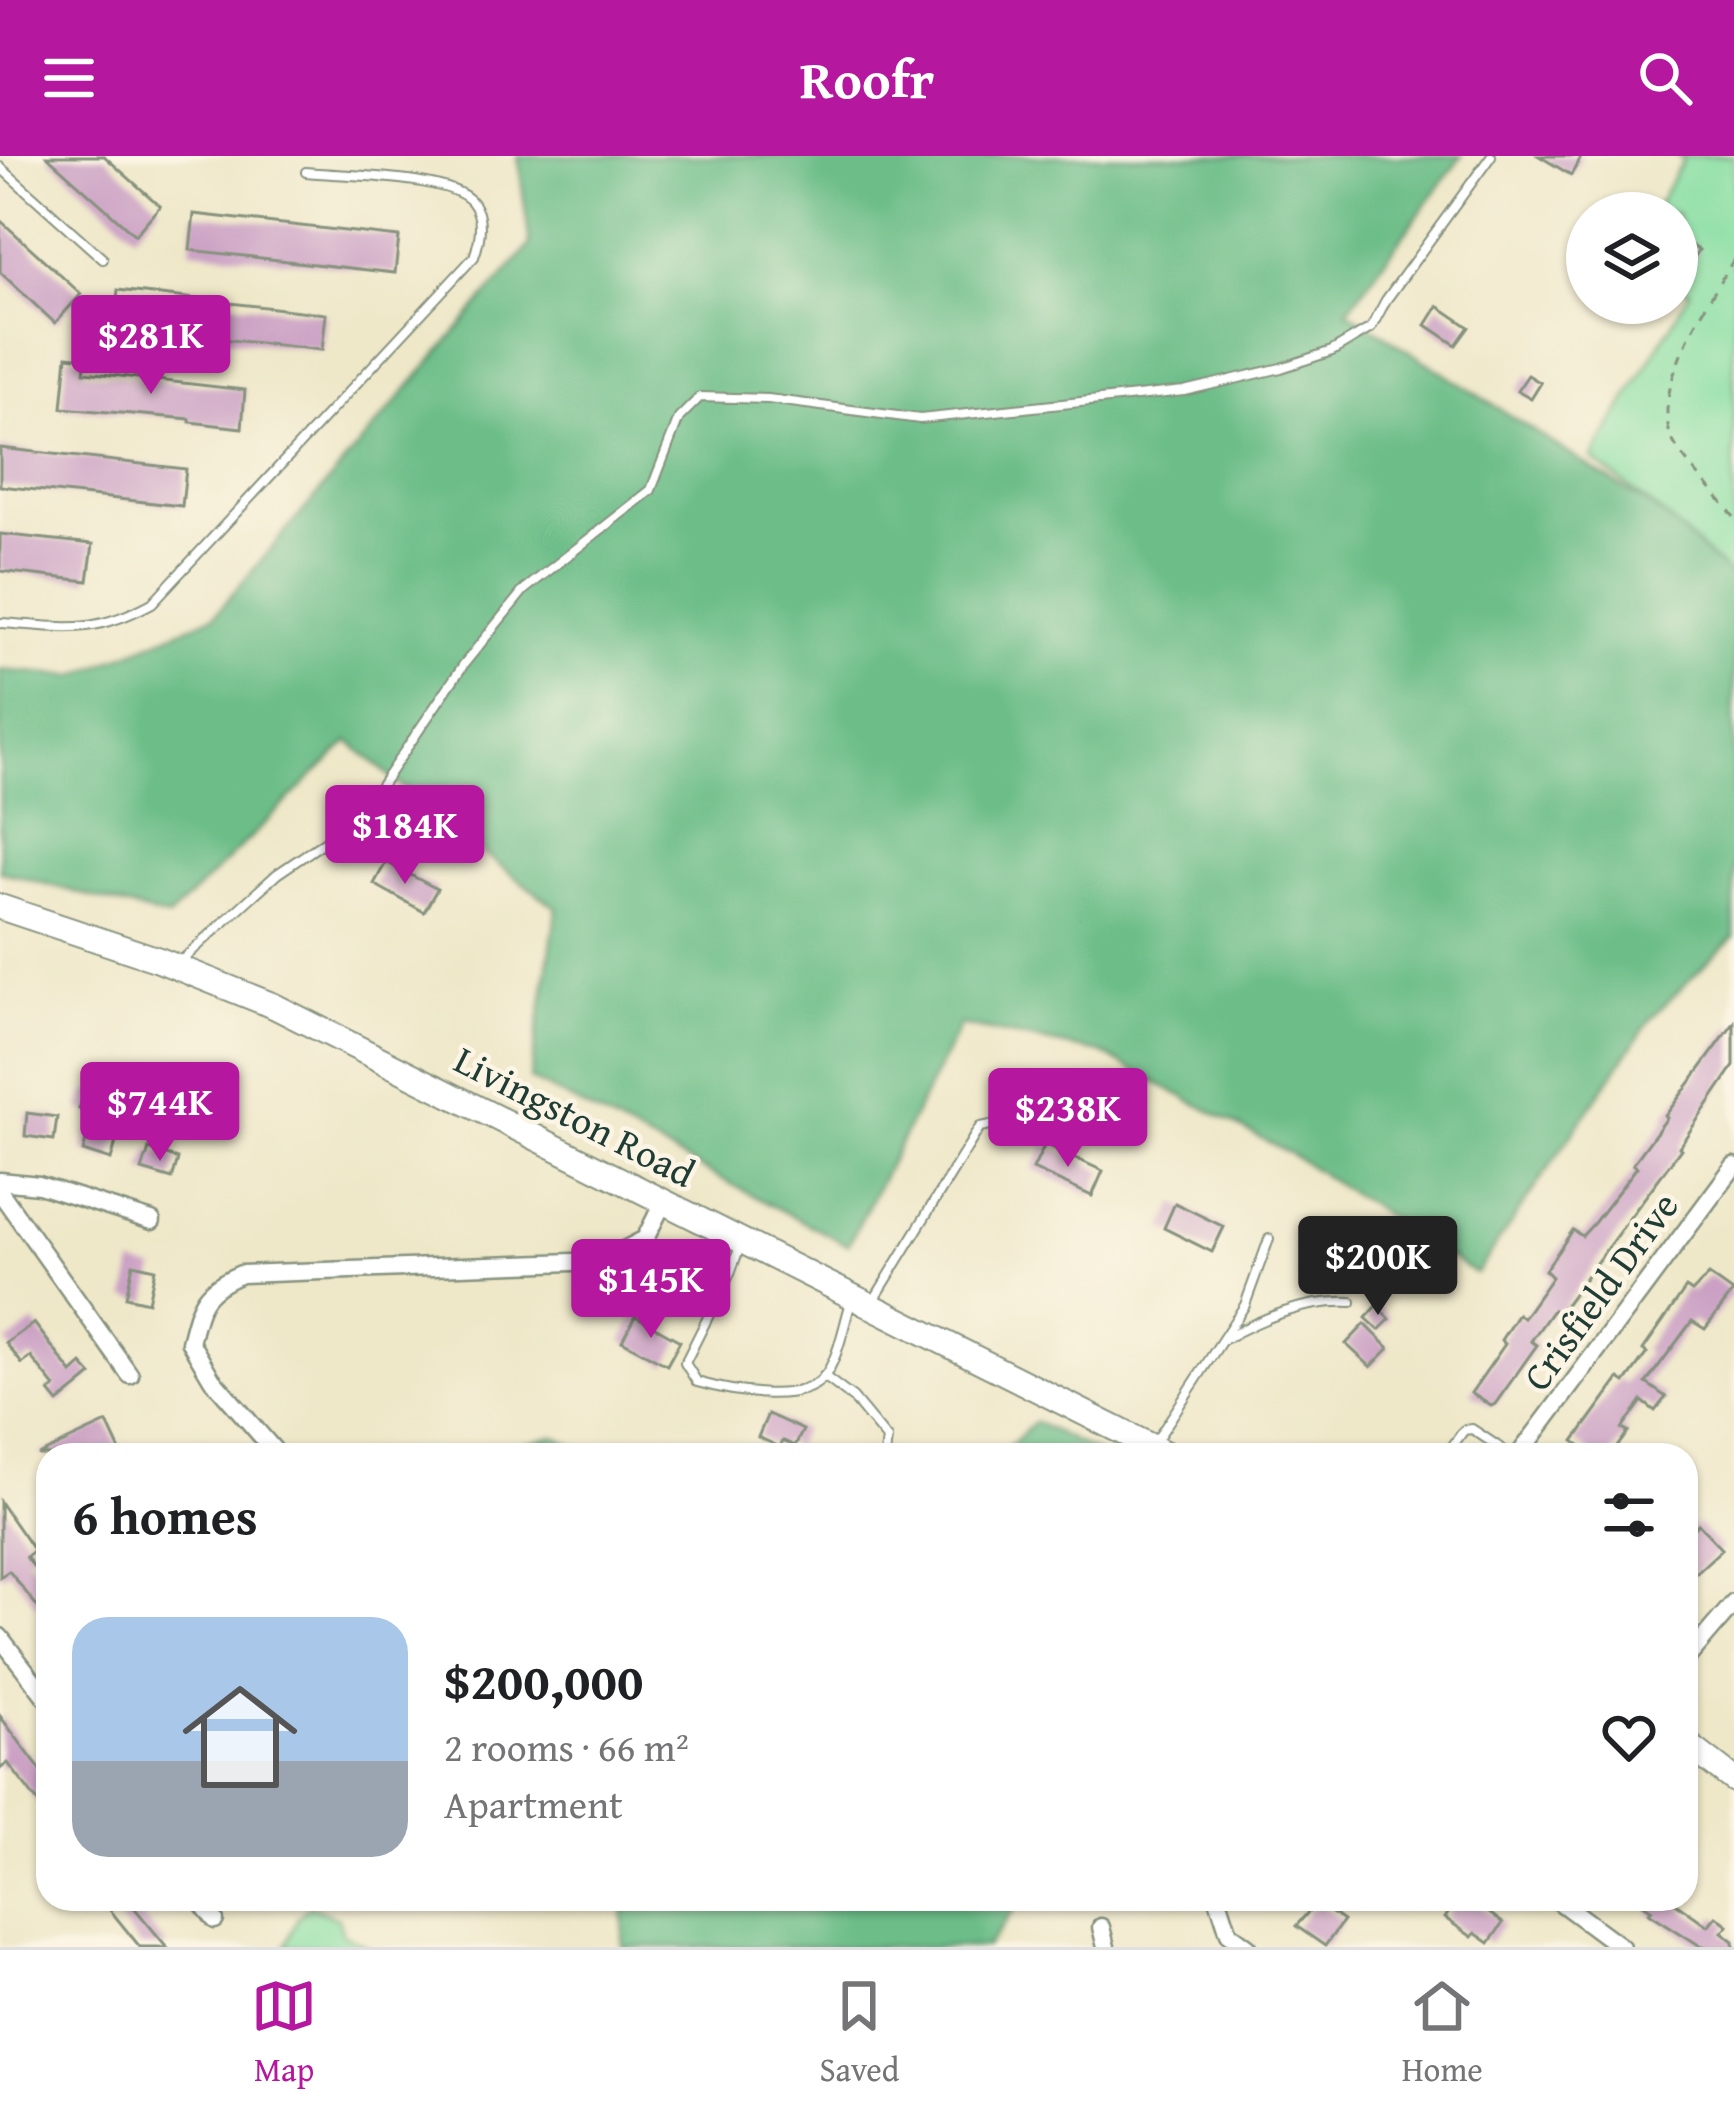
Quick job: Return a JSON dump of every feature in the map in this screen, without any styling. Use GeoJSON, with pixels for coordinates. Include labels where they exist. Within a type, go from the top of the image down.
{"type":"FeatureCollection","features":[{"type":"Feature","properties":{"kind":"main road","name":"Livingston Road"},"geometry":{"type":"LineString","coordinates":[[0,907],[176,966],[274,1006],[1144,1443]]}},
{"type":"Feature","properties":{"kind":"main road"},"geometry":{"type":"LineString","coordinates":[[1698,1752],[1734,1780]]}},
{"type":"Feature","properties":{"kind":"street","name":"Crisfield Drive"},"geometry":{"type":"LineString","coordinates":[[1524,1443],[1734,1166]]}},
{"type":"Feature","properties":{"kind":"street"},"geometry":{"type":"LineString","coordinates":[[0,1181],[39,1186],[152,1221]]}},
{"type":"Feature","properties":{"kind":"street"},"geometry":{"type":"LineString","coordinates":[[0,1192],[130,1375]]}},
{"type":"Feature","properties":{"kind":"street"},"geometry":{"type":"LineString","coordinates":[[268,1443],[212,1379],[190,1342],[200,1301],[220,1282],[241,1274],[602,1261],[645,1239],[664,1201]]}},
{"type":"Feature","properties":{"kind":"street"},"geometry":{"type":"LineString","coordinates":[[1698,1645],[1734,1603]]}},
{"type":"Feature","properties":{"kind":"street"},"geometry":{"type":"LineString","coordinates":[[0,1637],[36,1684]]}},
{"type":"Feature","properties":{"kind":"street"},"geometry":{"type":"LineString","coordinates":[[208,1911],[215,1920]]}},
{"type":"Feature","properties":{"kind":"street"},"geometry":{"type":"LineString","coordinates":[[1220,1911],[1229,1934],[1248,1947]]}},
{"type":"Feature","properties":{"kind":"street"},"geometry":{"type":"LineString","coordinates":[[1572,1911],[1621,1947]]}},
{"type":"Feature","properties":{"kind":"street"},"geometry":{"type":"LineString","coordinates":[[1101,1927],[1106,1947]]}},
{"type":"Feature","properties":{"kind":"lane"},"geometry":{"type":"LineString","coordinates":[[176,966],[277,874],[330,838],[376,793],[464,664],[524,590],[651,490],[680,418],[700,397],[768,399],[920,419],[1184,391],[1281,368],[1332,351],[1371,328],[1385,300],[1491,156]]}},
{"type":"Feature","properties":{"kind":"lane"},"geometry":{"type":"LineString","coordinates":[[0,167],[103,259]]}},
{"type":"Feature","properties":{"kind":"lane"},"geometry":{"type":"LineString","coordinates":[[0,622],[98,626],[113,624],[152,603],[474,257],[481,237],[471,199],[442,185],[306,172]]}},
{"type":"Feature","properties":{"kind":"lane"},"geometry":{"type":"LineString","coordinates":[[741,1240],[686,1363],[687,1371],[697,1382],[735,1393],[805,1391],[824,1376],[861,1302],[980,1127],[1024,1127],[1065,1144]]}},
{"type":"Feature","properties":{"kind":"lane"},"geometry":{"type":"LineString","coordinates":[[1164,1443],[1244,1305],[1269,1239]]}},
{"type":"Feature","properties":{"kind":"lane"},"geometry":{"type":"LineString","coordinates":[[1221,1340],[1297,1308],[1351,1302]]}},
{"type":"Feature","properties":{"kind":"lane"},"geometry":{"type":"LineString","coordinates":[[824,1376],[870,1415],[886,1443]]}},
{"type":"Feature","properties":{"kind":"lane"},"geometry":{"type":"LineString","coordinates":[[1455,1443],[1464,1430],[1472,1429],[1495,1443]]}},
{"type":"Feature","properties":{"kind":"path"},"geometry":{"type":"LineString","coordinates":[[1734,259],[1677,362],[1669,421],[1672,441],[1734,517]]}},
{"type":"Feature","properties":{"kind":"green space"},"geometry":{"type":"Polygon","coordinates":[[[518,156],[1462,156],[1347,311],[1661,513],[1734,579],[1734,936],[1652,1017],[1476,1274],[1289,1153],[1101,1053],[960,1025],[848,1245],[530,1079],[557,908],[457,834],[349,741],[168,918],[0,871],[0,670],[76,676],[215,615],[530,245],[518,156]]]}},
{"type":"Feature","properties":{"kind":"green space"},"geometry":{"type":"Polygon","coordinates":[[[1678,156],[1734,156],[1734,579],[1592,459],[1671,324],[1698,324],[1698,192],[1665,192],[1683,160],[1678,156]]]}},
{"type":"Feature","properties":{"kind":"green space"},"geometry":{"type":"Polygon","coordinates":[[[1035,1422],[1078,1443],[1013,1443],[1035,1422]]]}},
{"type":"Feature","properties":{"kind":"green space"},"geometry":{"type":"Polygon","coordinates":[[[554,1436],[568,1443],[525,1443],[554,1436]]]}},
{"type":"Feature","properties":{"kind":"green space"},"geometry":{"type":"Polygon","coordinates":[[[305,1911],[322,1911],[338,1918],[342,1934],[369,1947],[285,1947],[305,1911]]]}},
{"type":"Feature","properties":{"kind":"green space"},"geometry":{"type":"Polygon","coordinates":[[[624,1911],[1013,1911],[987,1947],[623,1947],[624,1911]]]}},
{"type":"Feature","properties":{"kind":"building"},"geometry":{"type":"Polygon","coordinates":[[[47,156],[104,156],[160,206],[135,235],[47,156]]]}},
{"type":"Feature","properties":{"kind":"building"},"geometry":{"type":"Polygon","coordinates":[[[1539,156],[1582,156],[1571,175],[1539,156]]]}},
{"type":"Feature","properties":{"kind":"building"},"geometry":{"type":"Polygon","coordinates":[[[194,214],[399,237],[395,273],[190,250],[194,214]]]}},
{"type":"Feature","properties":{"kind":"building"},"geometry":{"type":"Polygon","coordinates":[[[0,220],[81,294],[55,323],[0,272],[0,220]]]}},
{"type":"Feature","properties":{"kind":"building"},"geometry":{"type":"Polygon","coordinates":[[[118,290],[326,314],[322,350],[114,327],[118,290]]]}},
{"type":"Feature","properties":{"kind":"building"},"geometry":{"type":"Polygon","coordinates":[[[1438,306],[1469,327],[1456,345],[1426,325],[1438,306]]]}},
{"type":"Feature","properties":{"kind":"building"},"geometry":{"type":"Polygon","coordinates":[[[67,356],[86,358],[84,372],[245,390],[242,428],[62,408],[67,356]]]}},
{"type":"Feature","properties":{"kind":"building"},"geometry":{"type":"Polygon","coordinates":[[[1528,375],[1541,383],[1531,399],[1517,391],[1528,375]]]}},
{"type":"Feature","properties":{"kind":"building"},"geometry":{"type":"Polygon","coordinates":[[[0,448],[186,469],[182,506],[0,486],[0,448]]]}},
{"type":"Feature","properties":{"kind":"building"},"geometry":{"type":"Polygon","coordinates":[[[0,534],[93,544],[88,581],[0,571],[0,534]]]}},
{"type":"Feature","properties":{"kind":"building"},"geometry":{"type":"Polygon","coordinates":[[[386,862],[437,889],[424,912],[374,884],[386,862]]]}},
{"type":"Feature","properties":{"kind":"building"},"geometry":{"type":"Polygon","coordinates":[[[1734,1023],[1734,1066],[1681,1149],[1558,1314],[1553,1310],[1531,1341],[1537,1345],[1495,1404],[1471,1393],[1505,1344],[1501,1340],[1518,1314],[1523,1318],[1552,1277],[1545,1270],[1573,1230],[1582,1236],[1594,1223],[1734,1023]]]}},
{"type":"Feature","properties":{"kind":"building"},"geometry":{"type":"Polygon","coordinates":[[[86,1090],[106,1098],[100,1117],[79,1109],[86,1090]]]}},
{"type":"Feature","properties":{"kind":"building"},"geometry":{"type":"Polygon","coordinates":[[[27,1113],[57,1117],[54,1140],[25,1136],[27,1113]]]}},
{"type":"Feature","properties":{"kind":"building"},"geometry":{"type":"Polygon","coordinates":[[[89,1130],[117,1138],[111,1160],[83,1151],[89,1130]]]}},
{"type":"Feature","properties":{"kind":"building"},"geometry":{"type":"Polygon","coordinates":[[[1045,1144],[1103,1171],[1092,1196],[1033,1169],[1045,1144]]]}},
{"type":"Feature","properties":{"kind":"building"},"geometry":{"type":"Polygon","coordinates":[[[149,1149],[178,1159],[172,1179],[142,1170],[149,1149]]]}},
{"type":"Feature","properties":{"kind":"building"},"geometry":{"type":"Polygon","coordinates":[[[1175,1203],[1224,1227],[1212,1252],[1164,1228],[1175,1203]]]}},
{"type":"Feature","properties":{"kind":"building"},"geometry":{"type":"Polygon","coordinates":[[[133,1264],[155,1269],[148,1302],[126,1297],[133,1264]]]}},
{"type":"Feature","properties":{"kind":"building"},"geometry":{"type":"Polygon","coordinates":[[[1709,1275],[1733,1292],[1705,1329],[1692,1321],[1646,1383],[1666,1397],[1655,1411],[1642,1401],[1622,1429],[1628,1432],[1620,1443],[1574,1441],[1619,1379],[1625,1383],[1647,1353],[1643,1350],[1686,1288],[1692,1292],[1709,1275]]]}},
{"type":"Feature","properties":{"kind":"building"},"geometry":{"type":"Polygon","coordinates":[[[1377,1306],[1390,1319],[1379,1330],[1366,1318],[1377,1306]]]}},
{"type":"Feature","properties":{"kind":"building"},"geometry":{"type":"Polygon","coordinates":[[[635,1316],[680,1341],[667,1365],[622,1341],[635,1316]]]}},
{"type":"Feature","properties":{"kind":"building"},"geometry":{"type":"Polygon","coordinates":[[[34,1323],[72,1373],[82,1364],[92,1375],[58,1403],[49,1392],[55,1387],[31,1357],[22,1364],[6,1343],[34,1323]]]}},
{"type":"Feature","properties":{"kind":"building"},"geometry":{"type":"Polygon","coordinates":[[[1365,1324],[1389,1348],[1371,1367],[1346,1344],[1365,1324]]]}},
{"type":"Feature","properties":{"kind":"building"},"geometry":{"type":"Polygon","coordinates":[[[768,1414],[803,1430],[796,1443],[771,1443],[758,1437],[768,1414]]]}},
{"type":"Feature","properties":{"kind":"building"},"geometry":{"type":"Polygon","coordinates":[[[107,1423],[116,1443],[64,1443],[107,1423]]]}},
{"type":"Feature","properties":{"kind":"building"},"geometry":{"type":"Polygon","coordinates":[[[0,1502],[34,1551],[26,1557],[36,1569],[36,1605],[9,1571],[0,1577],[0,1502]]]}},
{"type":"Feature","properties":{"kind":"building"},"geometry":{"type":"Polygon","coordinates":[[[1698,1524],[1722,1549],[1698,1571],[1698,1524]]]}},
{"type":"Feature","properties":{"kind":"building"},"geometry":{"type":"Polygon","coordinates":[[[0,1716],[36,1764],[36,1800],[8,1763],[0,1769],[0,1716]]]}},
{"type":"Feature","properties":{"kind":"building"},"geometry":{"type":"Polygon","coordinates":[[[111,1911],[137,1911],[167,1947],[140,1947],[111,1911]]]}},
{"type":"Feature","properties":{"kind":"building"},"geometry":{"type":"Polygon","coordinates":[[[1309,1911],[1329,1911],[1343,1921],[1325,1946],[1296,1926],[1309,1911]]]}},
{"type":"Feature","properties":{"kind":"building"},"geometry":{"type":"Polygon","coordinates":[[[1450,1911],[1486,1911],[1503,1923],[1489,1943],[1445,1918],[1450,1911]]]}},
{"type":"Feature","properties":{"kind":"building"},"geometry":{"type":"Polygon","coordinates":[[[1687,1911],[1708,1926],[1716,1916],[1728,1925],[1722,1932],[1734,1941],[1734,1947],[1702,1947],[1649,1913],[1687,1911]]]}}]}
